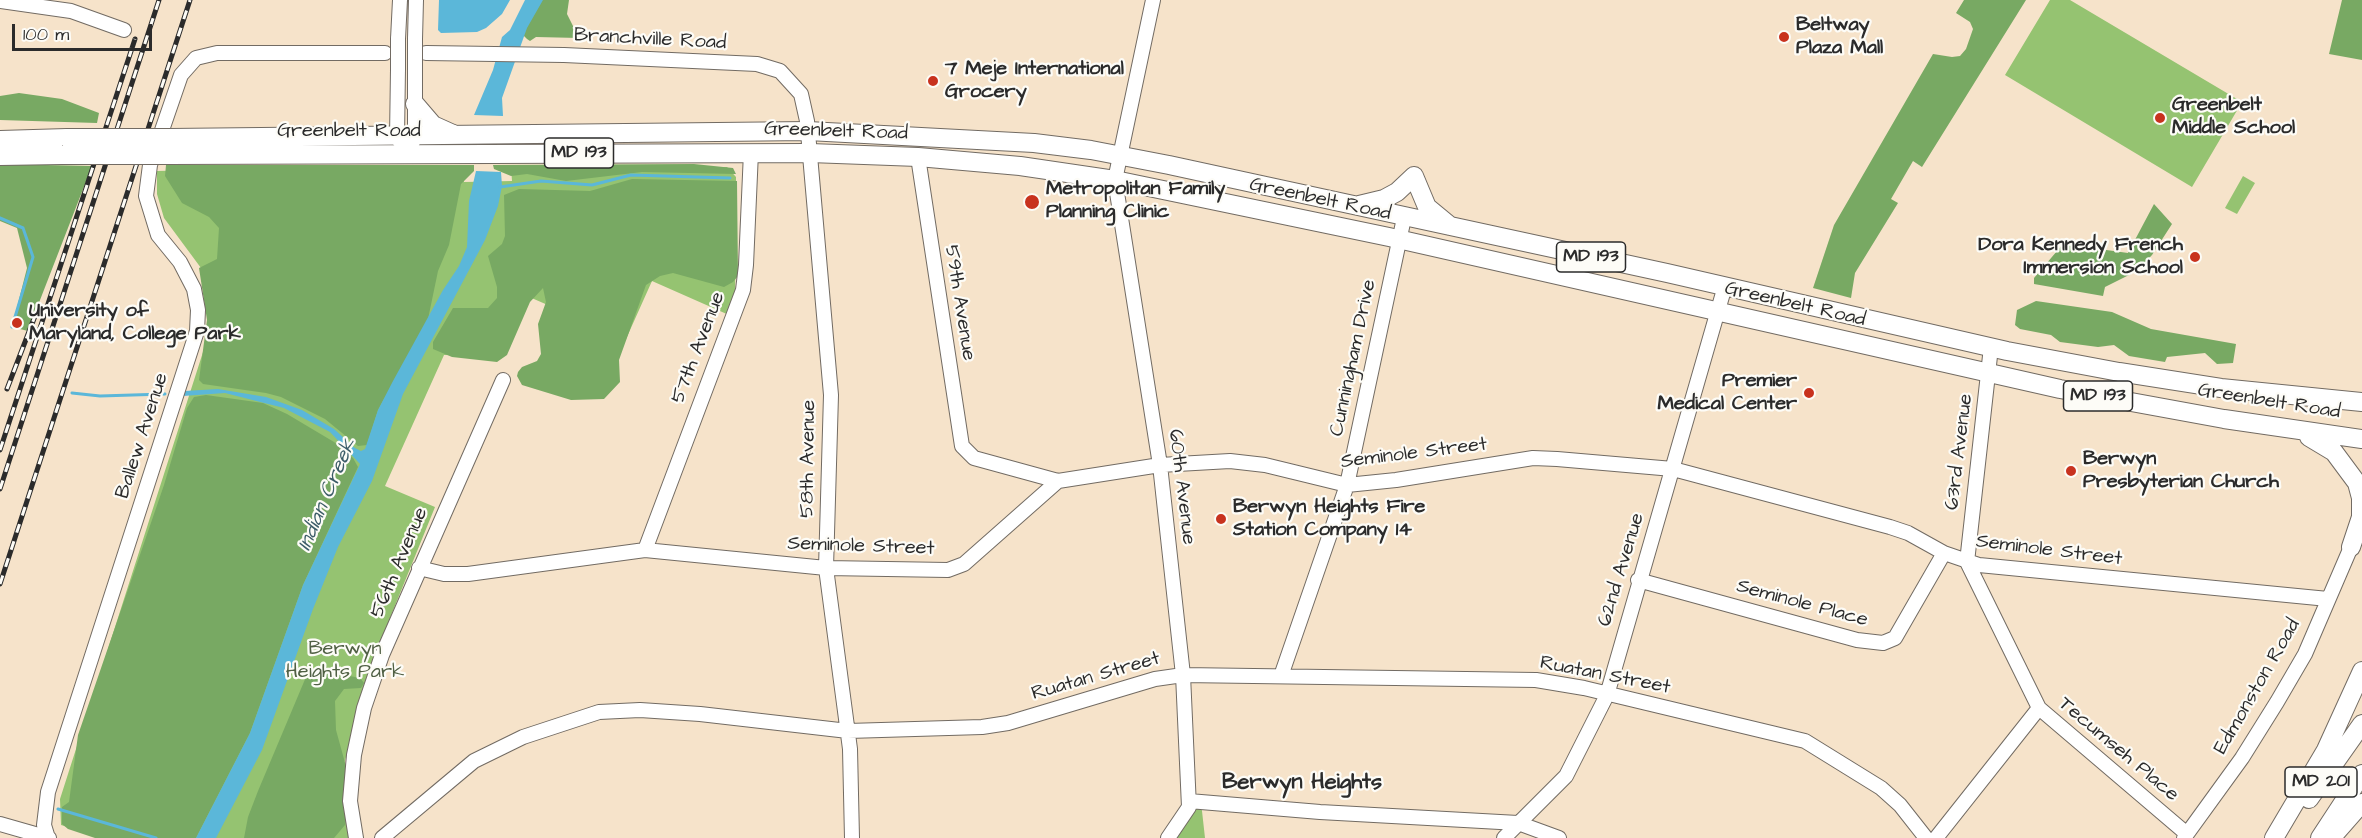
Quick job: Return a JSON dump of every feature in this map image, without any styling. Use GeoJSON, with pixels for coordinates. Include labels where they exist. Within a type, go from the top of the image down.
{"type":"FeatureCollection","features":[{"type":"Feature","properties":{"kind":"main road"},"geometry":{"type":"LineString","coordinates":[[415,104],[433,125],[460,136]]}},
{"type":"Feature","properties":{"kind":"main road","name":"Greenbelt Road"},"geometry":{"type":"LineString","coordinates":[[168,146],[406,137],[808,131],[1008,140],[1120,155],[1725,286],[1991,347],[2119,372],[2221,388],[2362,402]]}},
{"type":"Feature","properties":{"kind":"main road","name":"Greenbelt Road"},"geometry":{"type":"LineString","coordinates":[[0,140],[64,146],[168,146],[407,154],[810,153],[918,157],[1020,166],[1115,180],[1400,240],[1720,310],[1988,374],[2276,427],[2361,439]]}},
{"type":"Feature","properties":{"kind":"main road","name":"Greenbelt Road"},"geometry":{"type":"LineString","coordinates":[[0,156],[64,146]]}},
{"type":"Feature","properties":{"kind":"main road"},"geometry":{"type":"LineString","coordinates":[[1350,206],[1384,199],[1397,192],[1414,176],[1427,207],[1457,229]]}},
{"type":"Feature","properties":{"kind":"main road"},"geometry":{"type":"LineString","coordinates":[[2276,427],[2304,435],[2324,444],[2334,452],[2354,476],[2359,490],[2361,511],[2351,547]]}},
{"type":"Feature","properties":{"kind":"main road"},"geometry":{"type":"LineString","coordinates":[[2276,838],[2326,750],[2362,671]]}},
{"type":"Feature","properties":{"kind":"main road","name":"MD 201"},"geometry":{"type":"LineString","coordinates":[[2276,838],[2309,799],[2362,724]]}},
{"type":"Feature","properties":{"kind":"main road","name":"MD 201"},"geometry":{"type":"LineString","coordinates":[[2320,838],[2362,774]]}},
{"type":"Feature","properties":{"kind":"main road"},"geometry":{"type":"LineString","coordinates":[[2331,838],[2362,803]]}},
{"type":"Feature","properties":{"kind":"street"},"geometry":{"type":"LineString","coordinates":[[400,0],[398,69],[407,154]]}},
{"type":"Feature","properties":{"kind":"street"},"geometry":{"type":"LineString","coordinates":[[406,137],[415,104],[416,0]]}},
{"type":"Feature","properties":{"kind":"street"},"geometry":{"type":"LineString","coordinates":[[1115,180],[1153,0]]}},
{"type":"Feature","properties":{"kind":"street"},"geometry":{"type":"LineString","coordinates":[[0,1],[73,5],[124,30]]}},
{"type":"Feature","properties":{"kind":"street","name":"Ballew Avenue"},"geometry":{"type":"LineString","coordinates":[[48,838],[44,825],[48,792],[197,331],[198,310],[195,289],[180,262],[158,235],[146,196],[150,165],[181,75],[196,58],[217,53],[385,53]]}},
{"type":"Feature","properties":{"kind":"street","name":"Branchville Road"},"geometry":{"type":"LineString","coordinates":[[426,53],[525,54],[765,65],[780,71],[797,88],[804,105],[810,153]]}},
{"type":"Feature","properties":{"kind":"street","name":"57th Avenue"},"geometry":{"type":"LineString","coordinates":[[645,550],[742,290],[746,265],[751,152]]}},
{"type":"Feature","properties":{"kind":"street","name":"58th Avenue"},"geometry":{"type":"LineString","coordinates":[[810,153],[831,395],[826,568],[848,731],[852,838]]}},
{"type":"Feature","properties":{"kind":"street","name":"59th Avenue"},"geometry":{"type":"LineString","coordinates":[[918,157],[960,440],[968,453],[989,463],[1058,481]]}},
{"type":"Feature","properties":{"kind":"street","name":"60th Avenue"},"geometry":{"type":"LineString","coordinates":[[1115,180],[1161,465],[1183,675],[1190,801]]}},
{"type":"Feature","properties":{"kind":"street","name":"Cunningham Drive"},"geometry":{"type":"LineString","coordinates":[[1281,676],[1347,484],[1404,218]]}},
{"type":"Feature","properties":{"kind":"street","name":"62nd Avenue"},"geometry":{"type":"LineString","coordinates":[[1504,838],[1566,776],[1607,694],[1638,580],[1673,469],[1725,286]]}},
{"type":"Feature","properties":{"kind":"street","name":"63rd Avenue"},"geometry":{"type":"LineString","coordinates":[[1967,562],[1991,347]]}},
{"type":"Feature","properties":{"kind":"street","name":"56th Avenue"},"geometry":{"type":"LineString","coordinates":[[356,838],[350,801],[358,734],[382,655],[503,380]]}},
{"type":"Feature","properties":{"kind":"street","name":"Seminole Street"},"geometry":{"type":"LineString","coordinates":[[419,568],[444,574],[468,574],[645,550],[826,568],[956,569],[1058,481],[1161,465],[1242,461],[1347,484],[1396,480],[1533,458],[1573,459],[1673,469],[1890,527],[1908,533],[1944,553],[1967,562],[2071,575],[2328,599]]}},
{"type":"Feature","properties":{"kind":"street","name":"Edmonston Road"},"geometry":{"type":"LineString","coordinates":[[2186,836],[2242,758],[2305,654],[2351,547]]}},
{"type":"Feature","properties":{"kind":"street","name":"Seminole Place"},"geometry":{"type":"LineString","coordinates":[[1638,580],[1857,640],[1883,643],[1895,638],[1944,553]]}},
{"type":"Feature","properties":{"kind":"street","name":"Tecumseh Place"},"geometry":{"type":"LineString","coordinates":[[1967,562],[2038,708],[2186,836]]}},
{"type":"Feature","properties":{"kind":"street","name":"Ruatan Street"},"geometry":{"type":"LineString","coordinates":[[382,838],[474,761],[523,737],[599,712],[640,710],[848,731],[982,727],[1008,723],[1155,679],[1183,675],[1536,680],[1607,694],[1805,741],[1881,788],[1900,805],[1926,838]]}},
{"type":"Feature","properties":{"kind":"street"},"geometry":{"type":"LineString","coordinates":[[1936,838],[2038,708]]}},
{"type":"Feature","properties":{"kind":"street"},"geometry":{"type":"LineString","coordinates":[[1168,838],[1188,811],[1190,801],[1320,812],[1518,823],[1559,838]]}},
{"type":"Feature","properties":{"kind":"street"},"geometry":{"type":"LineString","coordinates":[[0,824],[48,838]]}},
{"type":"Feature","properties":{"kind":"green space"},"geometry":{"type":"Polygon","coordinates":[[[536,0],[569,0],[567,14],[579,38],[536,37],[530,41],[527,39],[519,31],[536,0]]]}},
{"type":"Feature","properties":{"kind":"green space"},"geometry":{"type":"Polygon","coordinates":[[[1964,0],[2026,0],[1922,167],[1913,161],[1891,199],[1898,203],[1855,273],[1851,298],[1813,288],[1834,225],[1933,54],[1960,56],[1966,49],[1973,29],[1970,22],[1956,13],[1964,0]]]}},
{"type":"Feature","properties":{"kind":"green space"},"geometry":{"type":"Polygon","coordinates":[[[2050,0],[2070,0],[2242,102],[2192,187],[2005,75],[2050,0]]]}},
{"type":"Feature","properties":{"kind":"green space"},"geometry":{"type":"Polygon","coordinates":[[[2342,0],[2362,0],[2362,60],[2329,54],[2342,0]]]}},
{"type":"Feature","properties":{"kind":"green space"},"geometry":{"type":"Polygon","coordinates":[[[19,93],[62,99],[99,113],[97,123],[0,120],[0,96],[19,93]]]}},
{"type":"Feature","properties":{"kind":"green space"},"geometry":{"type":"Polygon","coordinates":[[[0,164],[92,166],[28,331],[12,327],[27,268],[17,228],[0,221],[0,164]]]}},
{"type":"Feature","properties":{"kind":"green space"},"geometry":{"type":"Polygon","coordinates":[[[694,164],[733,168],[736,174],[642,172],[566,181],[527,174],[511,176],[494,169],[493,165],[694,164]]]}},
{"type":"Feature","properties":{"kind":"green space"},"geometry":{"type":"Polygon","coordinates":[[[166,165],[474,165],[474,171],[461,184],[449,245],[438,271],[428,319],[378,410],[367,445],[358,446],[325,419],[281,397],[203,384],[199,380],[207,320],[199,268],[217,259],[219,228],[209,217],[182,203],[165,176],[166,165]]]}},
{"type":"Feature","properties":{"kind":"green space","name":"Berwyn Heights Park"},"geometry":{"type":"Polygon","coordinates":[[[376,166],[463,167],[464,182],[512,181],[511,167],[727,167],[736,177],[735,300],[729,315],[652,281],[626,339],[527,296],[501,356],[444,355],[385,486],[435,507],[377,650],[344,764],[357,795],[348,838],[104,838],[61,825],[60,799],[211,327],[201,268],[164,218],[157,194],[157,171],[376,166]]]}},
{"type":"Feature","properties":{"kind":"green space"},"geometry":{"type":"Polygon","coordinates":[[[2243,176],[2255,183],[2237,214],[2225,208],[2243,176]]]}},
{"type":"Feature","properties":{"kind":"green space"},"geometry":{"type":"Polygon","coordinates":[[[632,179],[737,181],[738,276],[724,287],[673,273],[660,276],[646,285],[619,360],[620,382],[604,399],[571,400],[522,385],[517,376],[522,367],[537,361],[541,354],[538,324],[546,302],[543,288],[530,302],[507,355],[497,362],[452,357],[433,349],[433,342],[453,308],[488,308],[497,298],[497,287],[488,256],[502,244],[505,236],[504,195],[519,189],[590,191],[632,179]]]}},
{"type":"Feature","properties":{"kind":"green space"},"geometry":{"type":"Polygon","coordinates":[[[2154,204],[2172,224],[2152,255],[2137,271],[2105,287],[2103,296],[2034,284],[2034,278],[2063,244],[2128,253],[2154,204]]]}},
{"type":"Feature","properties":{"kind":"green space"},"geometry":{"type":"Polygon","coordinates":[[[2036,301],[2112,312],[2151,329],[2236,344],[2233,363],[2217,364],[2205,353],[2167,357],[2165,362],[2129,356],[2114,345],[2098,347],[2060,342],[2051,335],[2020,329],[2015,325],[2017,310],[2036,301]]]}},
{"type":"Feature","properties":{"kind":"green space"},"geometry":{"type":"Polygon","coordinates":[[[206,395],[263,403],[287,414],[334,442],[353,458],[358,467],[303,585],[250,733],[196,838],[95,838],[68,829],[62,824],[62,807],[69,802],[78,735],[164,485],[187,408],[194,397],[206,395]]]}},
{"type":"Feature","properties":{"kind":"green space"},"geometry":{"type":"Polygon","coordinates":[[[313,669],[360,678],[364,683],[361,688],[344,689],[335,701],[336,730],[347,770],[345,825],[334,838],[244,838],[248,817],[258,791],[306,677],[313,669]]]}},
{"type":"Feature","properties":{"kind":"green space"},"geometry":{"type":"Polygon","coordinates":[[[1201,802],[1205,838],[1168,838],[1201,802]]]}},
{"type":"Feature","properties":{"kind":"water"},"geometry":{"type":"Polygon","coordinates":[[[439,0],[510,0],[502,14],[486,28],[477,32],[441,33],[438,30],[439,0]]]}},
{"type":"Feature","properties":{"kind":"water"},"geometry":{"type":"Polygon","coordinates":[[[525,0],[543,0],[527,28],[502,98],[503,116],[474,115],[493,70],[502,37],[510,30],[525,0]]]}},
{"type":"Feature","properties":{"kind":"water","name":"Indian Creek"},"geometry":{"type":"Polygon","coordinates":[[[476,171],[501,172],[502,186],[498,206],[485,240],[403,394],[372,481],[338,547],[313,609],[262,750],[216,838],[196,838],[250,733],[303,585],[360,464],[330,432],[284,408],[225,393],[183,396],[185,391],[218,389],[266,397],[302,410],[334,429],[355,448],[361,451],[365,449],[378,410],[443,290],[459,266],[467,247],[469,201],[476,171]]]}},
{"type":"Feature","properties":{"kind":"waterway"},"geometry":{"type":"LineString","coordinates":[[500,187],[541,181],[592,185],[631,175],[730,178]]}},
{"type":"Feature","properties":{"kind":"waterway"},"geometry":{"type":"LineString","coordinates":[[0,218],[23,228],[33,257],[12,327]]}},
{"type":"Feature","properties":{"kind":"waterway"},"geometry":{"type":"LineString","coordinates":[[72,393],[100,396],[165,394]]}},
{"type":"Feature","properties":{"kind":"waterway"},"geometry":{"type":"LineString","coordinates":[[58,809],[156,838]]}},
{"type":"Feature","properties":{"kind":"railway"},"geometry":{"type":"LineString","coordinates":[[0,489],[159,0]]}},
{"type":"Feature","properties":{"kind":"railway"},"geometry":{"type":"LineString","coordinates":[[0,584],[190,0]]}},
{"type":"Feature","properties":{"kind":"railway"},"geometry":{"type":"LineString","coordinates":[[0,450],[135,39]]}},
{"type":"Feature","properties":{"kind":"railway"},"geometry":{"type":"LineString","coordinates":[[7,389],[35,316]]}},
{"type":"Feature","properties":{"kind":"place","name":"Beltway Plaza Mall"},"geometry":{"type":"Point","coordinates":[1784,37]}},
{"type":"Feature","properties":{"kind":"place","name":"7 Meje International Grocery"},"geometry":{"type":"Point","coordinates":[933,81]}},
{"type":"Feature","properties":{"kind":"place","name":"Greenbelt Middle School"},"geometry":{"type":"Point","coordinates":[2160,118]}},
{"type":"Feature","properties":{"kind":"place","name":"Metropolitan Family Planning Clinic"},"geometry":{"type":"Point","coordinates":[1032,202]}},
{"type":"Feature","properties":{"kind":"place","name":"Dora Kennedy French Immersion School"},"geometry":{"type":"Point","coordinates":[2195,257]}},
{"type":"Feature","properties":{"kind":"place","name":"University of Maryland, College Park"},"geometry":{"type":"Point","coordinates":[17,323]}},
{"type":"Feature","properties":{"kind":"place","name":"Premier Medical Center"},"geometry":{"type":"Point","coordinates":[1809,393]}},
{"type":"Feature","properties":{"kind":"place","name":"Berwyn Presbyterian Church"},"geometry":{"type":"Point","coordinates":[2071,471]}},
{"type":"Feature","properties":{"kind":"place","name":"Berwyn Heights Fire Station Company 14"},"geometry":{"type":"Point","coordinates":[1221,519]}},
{"type":"Feature","properties":{"kind":"district","name":"Berwyn Heights"},"geometry":{"type":"Point","coordinates":[1302,783]}}]}
